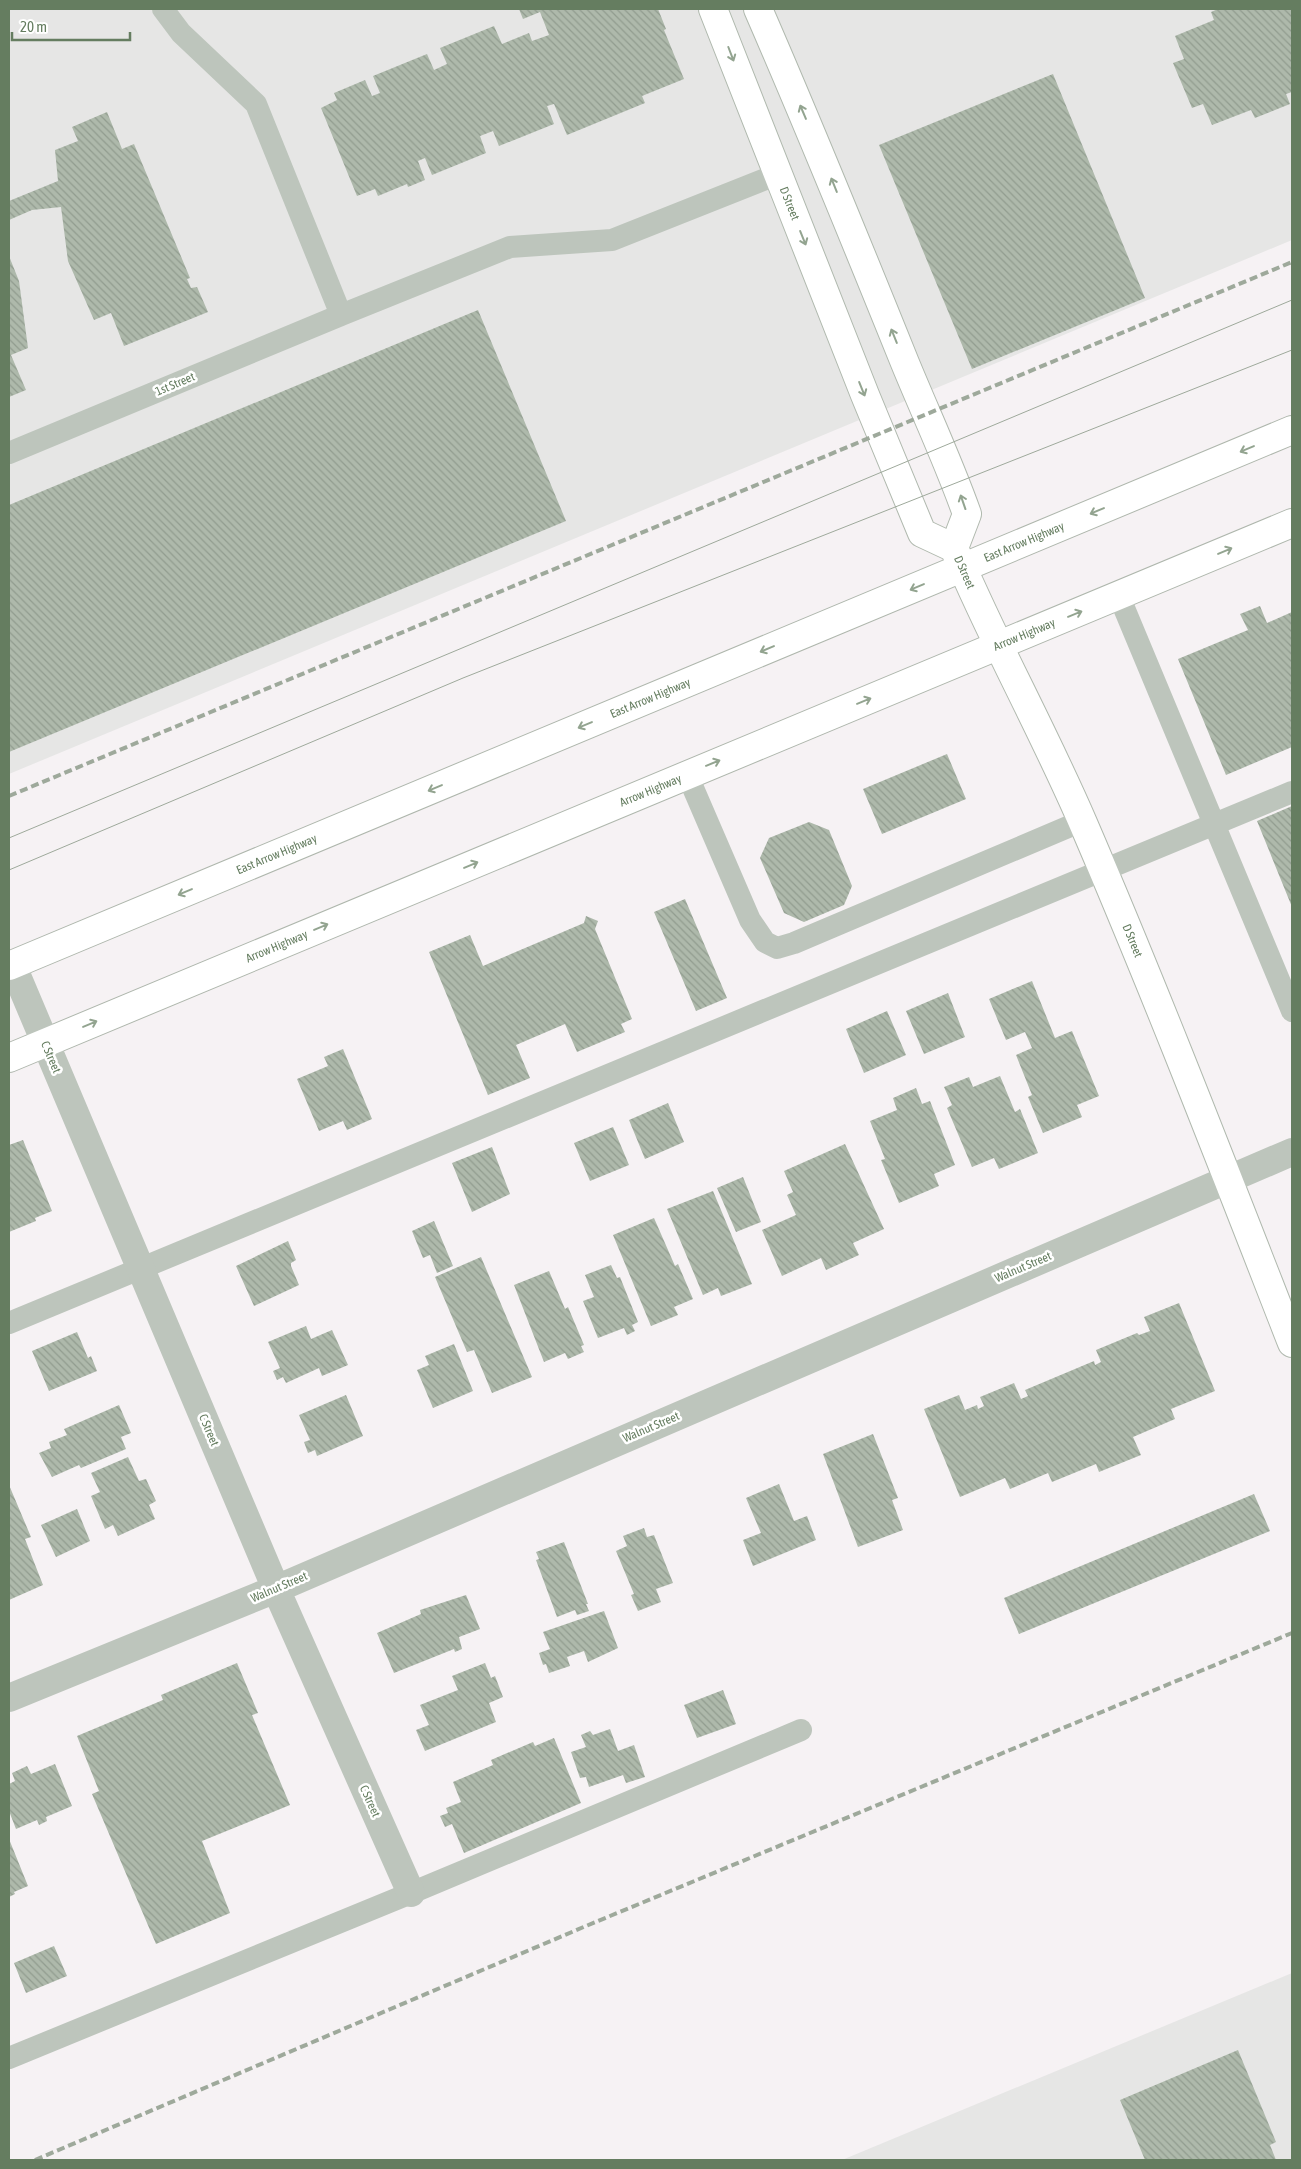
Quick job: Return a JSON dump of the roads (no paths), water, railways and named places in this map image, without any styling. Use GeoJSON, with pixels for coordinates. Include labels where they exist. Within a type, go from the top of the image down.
{"type":"FeatureCollection","features":[{"type":"Feature","properties":{"kind":"main road","name":"D Street"},"geometry":{"type":"LineString","coordinates":[[713,9],[865,395],[922,533],[958,558],[997,646],[1082,821],[1228,1178],[1292,1344]]}},
{"type":"Feature","properties":{"kind":"main road","name":"D Street"},"geometry":{"type":"LineString","coordinates":[[758,9],[822,157],[926,413],[957,484],[967,514],[958,558]]}},
{"type":"Feature","properties":{"kind":"main road","name":"East Arrow Highway"},"geometry":{"type":"LineString","coordinates":[[10,965],[958,558],[1292,430]]}},
{"type":"Feature","properties":{"kind":"main road","name":"Arrow Highway"},"geometry":{"type":"LineString","coordinates":[[9,1058],[1292,523]]}},
{"type":"Feature","properties":{"kind":"street","name":"C Street"},"geometry":{"type":"LineString","coordinates":[[10,965],[45,1043],[276,1589],[411,1893]]}},
{"type":"Feature","properties":{"kind":"street","name":"Walnut Street"},"geometry":{"type":"LineString","coordinates":[[9,1698],[276,1589],[1292,1152]]}},
{"type":"Feature","properties":{"kind":"lane"},"geometry":{"type":"LineString","coordinates":[[163,9],[181,33],[256,104],[341,314]]}},
{"type":"Feature","properties":{"kind":"lane","name":"1st Street"},"geometry":{"type":"LineString","coordinates":[[9,453],[341,314],[510,247],[612,240],[778,174]]}},
{"type":"Feature","properties":{"kind":"lane"},"geometry":{"type":"LineString","coordinates":[[1119,596],[1292,1011]]}},
{"type":"Feature","properties":{"kind":"lane"},"geometry":{"type":"LineString","coordinates":[[687,774],[750,920],[765,942],[777,948],[794,943],[1082,821]]}},
{"type":"Feature","properties":{"kind":"lane"},"geometry":{"type":"LineString","coordinates":[[9,1323],[1292,792]]}},
{"type":"Feature","properties":{"kind":"lane"},"geometry":{"type":"LineString","coordinates":[[9,2058],[801,1730]]}},
{"type":"Feature","properties":{"kind":"tram line"},"geometry":{"type":"LineString","coordinates":[[9,838],[1292,300]]}},
{"type":"Feature","properties":{"kind":"tram line"},"geometry":{"type":"LineString","coordinates":[[9,870],[463,678],[1292,350]]}},
{"type":"Feature","properties":{"kind":"railway"},"geometry":{"type":"LineString","coordinates":[[9,796],[1292,262]]}},
{"type":"Feature","properties":{"kind":"railway"},"geometry":{"type":"LineString","coordinates":[[35,2160],[586,1926],[1292,1633]]}}]}
